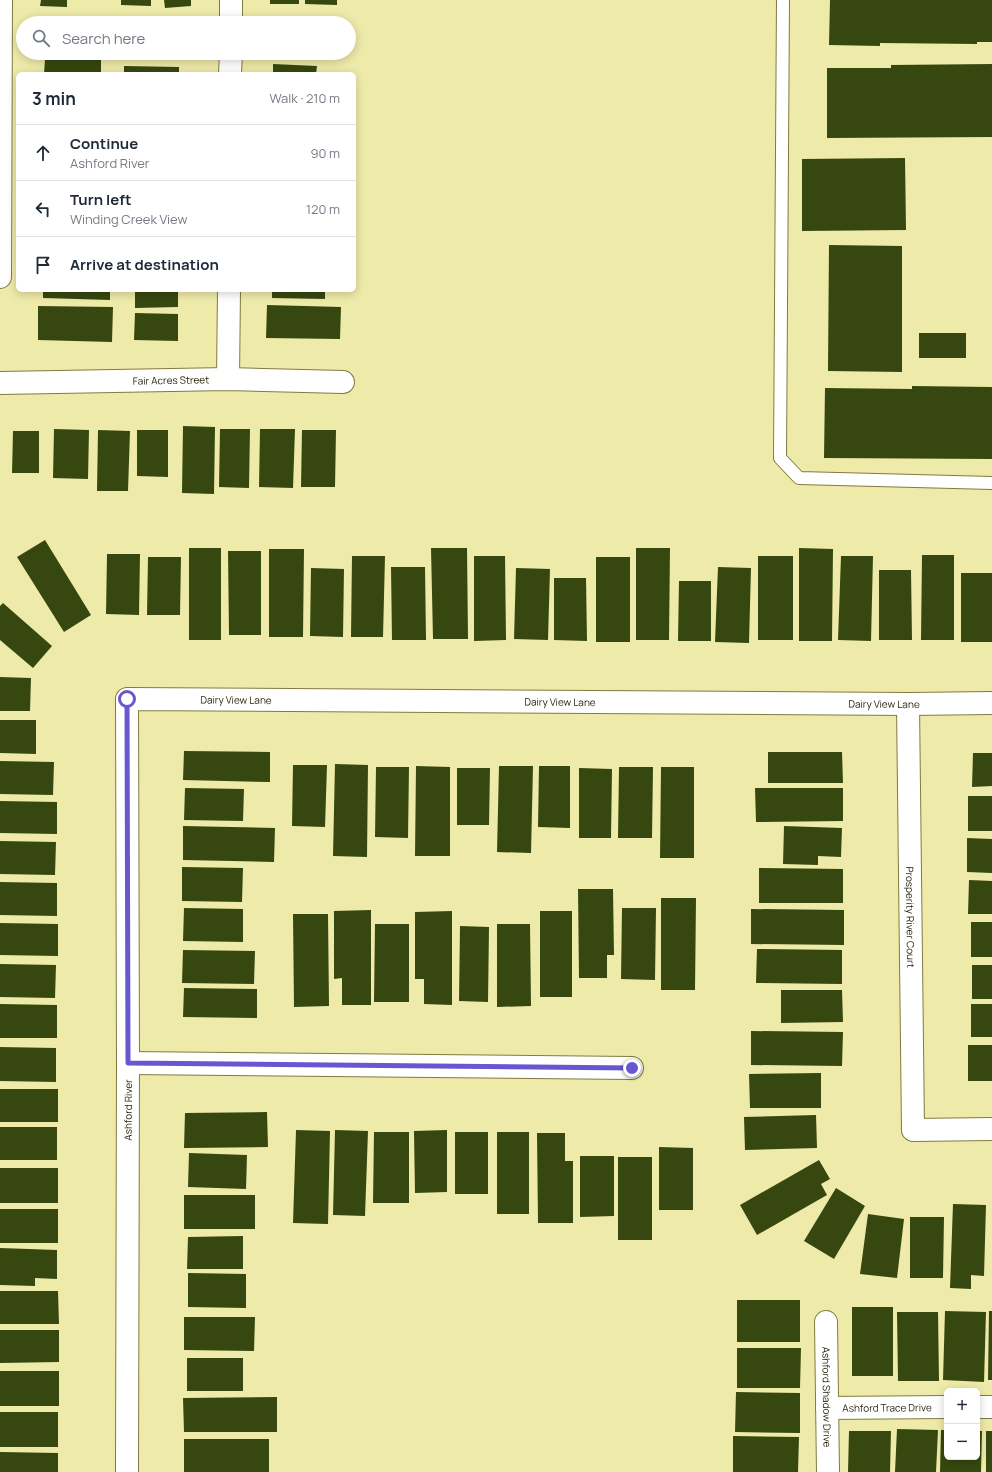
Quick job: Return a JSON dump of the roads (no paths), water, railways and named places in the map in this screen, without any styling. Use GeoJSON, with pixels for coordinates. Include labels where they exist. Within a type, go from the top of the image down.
{"type":"FeatureCollection","features":[{"type":"Feature","properties":{"kind":"street"},"geometry":{"type":"LineString","coordinates":[[0,277],[1,0]]}},
{"type":"Feature","properties":{"kind":"street"},"geometry":{"type":"LineString","coordinates":[[231,0],[231,16]]}},
{"type":"Feature","properties":{"kind":"street"},"geometry":{"type":"LineString","coordinates":[[230,60],[230,72]]}},
{"type":"Feature","properties":{"kind":"street"},"geometry":{"type":"LineString","coordinates":[[228,379],[229,292]]}},
{"type":"Feature","properties":{"kind":"street","name":"Fair Acres Street"},"geometry":{"type":"LineString","coordinates":[[0,383],[228,379],[343,382]]}},
{"type":"Feature","properties":{"kind":"street","name":"Dairy View Lane"},"geometry":{"type":"LineString","coordinates":[[127,699],[908,704],[992,703]]}},
{"type":"Feature","properties":{"kind":"street","name":"Ashford River"},"geometry":{"type":"LineString","coordinates":[[127,699],[127,1472]]}},
{"type":"Feature","properties":{"kind":"street","name":"Prosperity River Court"},"geometry":{"type":"LineString","coordinates":[[908,704],[913,1130],[992,1129]]}},
{"type":"Feature","properties":{"kind":"street"},"geometry":{"type":"LineString","coordinates":[[128,1063],[632,1068]]}},
{"type":"Feature","properties":{"kind":"street","name":"Ashford Shadow Drive"},"geometry":{"type":"LineString","coordinates":[[826,1322],[828,1472]]}},
{"type":"Feature","properties":{"kind":"street","name":"Ashford Trace Drive"},"geometry":{"type":"LineString","coordinates":[[827,1408],[944,1407]]}},
{"type":"Feature","properties":{"kind":"street"},"geometry":{"type":"LineString","coordinates":[[980,1407],[992,1407]]}},
{"type":"Feature","properties":{"kind":"lane"},"geometry":{"type":"LineString","coordinates":[[783,0],[780,458],[799,478],[992,483]]}}]}
